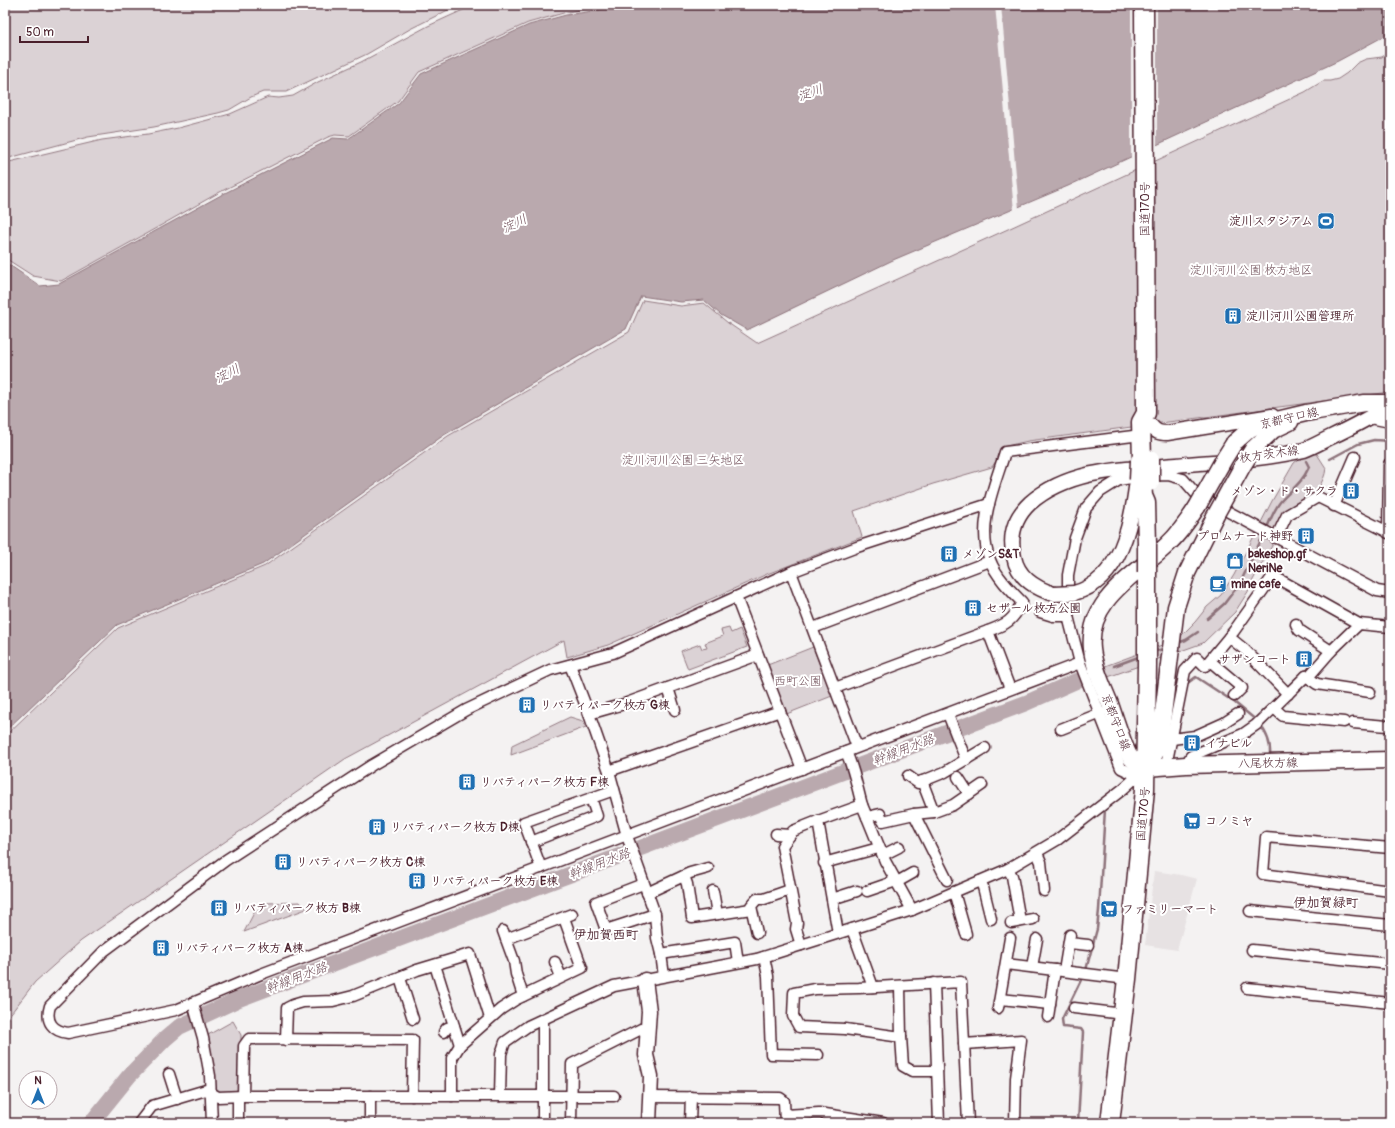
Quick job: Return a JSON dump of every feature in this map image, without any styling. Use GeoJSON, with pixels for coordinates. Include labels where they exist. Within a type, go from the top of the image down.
{"type":"FeatureCollection","features":[{"type":"Feature","properties":{"kind":"highway","name":"国道170号"},"geometry":{"type":"LineString","coordinates":[[1110,1123],[1123,1014],[1145,789],[1142,772],[1147,665],[1146,503],[1150,494],[1143,482],[1146,423],[1144,5]]}},
{"type":"Feature","properties":{"kind":"main road","name":"京都守口線"},"geometry":{"type":"LineString","coordinates":[[1364,404],[1390,404],[1292,422],[1274,430],[1253,449],[1243,465],[1222,514],[1186,574],[1176,607],[1159,747],[1142,772],[1130,757],[1102,685],[1087,662],[1092,648],[1094,624],[1098,612],[1104,602],[1112,593],[1167,545],[1184,526],[1197,507],[1234,443],[1250,429],[1260,424],[1306,413],[1364,404]]}},
{"type":"Feature","properties":{"kind":"main road","name":"枚方茨木線"},"geometry":{"type":"LineString","coordinates":[[1143,482],[1118,554],[1108,570],[1100,579],[1071,598],[1044,590],[1030,583],[1020,573],[1015,562],[1012,549],[1012,534],[1016,521],[1024,509],[1050,488],[1100,472],[1264,457],[1305,449],[1370,418],[1390,404]]}},
{"type":"Feature","properties":{"kind":"main road"},"geometry":{"type":"LineString","coordinates":[[1146,423],[1159,433],[1167,433],[1266,416],[1306,413]]}},
{"type":"Feature","properties":{"kind":"main road","name":"八尾枚方線"},"geometry":{"type":"LineString","coordinates":[[1142,772],[1166,766],[1390,760]]}},
{"type":"Feature","properties":{"kind":"main road"},"geometry":{"type":"LineString","coordinates":[[645,980],[649,1011],[646,1055],[650,1076],[649,1123]]}},
{"type":"Feature","properties":{"kind":"street"},"geometry":{"type":"LineString","coordinates":[[1370,418],[1390,422]]}},
{"type":"Feature","properties":{"kind":"street"},"geometry":{"type":"LineString","coordinates":[[835,688],[1004,625],[1016,615],[1024,604],[998,574],[990,561],[985,545],[985,526],[989,504],[1005,452],[1146,423]]}},
{"type":"Feature","properties":{"kind":"street"},"geometry":{"type":"LineString","coordinates":[[1334,506],[1355,457]]}},
{"type":"Feature","properties":{"kind":"street"},"geometry":{"type":"LineString","coordinates":[[1275,538],[1287,515],[1318,497],[1389,533],[1390,503],[1388,464]]}},
{"type":"Feature","properties":{"kind":"street"},"geometry":{"type":"LineString","coordinates":[[1142,772],[1121,768],[1101,713],[1087,662],[1068,616],[1071,598],[1068,575],[1075,538],[1086,508],[1100,492],[1119,480],[1143,476],[1168,475],[1183,479],[1196,495],[1222,514],[1257,528],[1300,549],[1377,591],[1390,593]]}},
{"type":"Feature","properties":{"kind":"street"},"geometry":{"type":"LineString","coordinates":[[989,504],[857,547],[791,572],[613,653],[550,670],[466,710],[372,765],[226,860],[104,951],[50,1006],[47,1014],[51,1025],[60,1032],[68,1033],[176,1010],[261,974],[628,836],[858,747],[949,718],[1010,689],[1087,662]]}},
{"type":"Feature","properties":{"kind":"street"},"geometry":{"type":"LineString","coordinates":[[812,628],[990,561]]}},
{"type":"Feature","properties":{"kind":"street"},"geometry":{"type":"LineString","coordinates":[[791,572],[858,747]]}},
{"type":"Feature","properties":{"kind":"street"},"geometry":{"type":"LineString","coordinates":[[1166,766],[1185,671],[1196,658],[1205,666],[1210,661],[1273,576],[1359,624],[1390,627]]}},
{"type":"Feature","properties":{"kind":"street"},"geometry":{"type":"LineString","coordinates":[[736,597],[802,769]]}},
{"type":"Feature","properties":{"kind":"street"},"geometry":{"type":"LineString","coordinates":[[1040,612],[1053,616],[1068,616]]}},
{"type":"Feature","properties":{"kind":"street"},"geometry":{"type":"LineString","coordinates":[[1296,624],[1299,630],[1331,651]]}},
{"type":"Feature","properties":{"kind":"street"},"geometry":{"type":"LineString","coordinates":[[1186,766],[1190,756],[1243,734],[1258,723],[1306,676],[1310,675],[1331,651],[1359,624]]}},
{"type":"Feature","properties":{"kind":"street"},"geometry":{"type":"LineString","coordinates":[[988,631],[1010,689]]}},
{"type":"Feature","properties":{"kind":"street"},"geometry":{"type":"LineString","coordinates":[[1229,637],[1245,650],[1288,694]]}},
{"type":"Feature","properties":{"kind":"street"},"geometry":{"type":"LineString","coordinates":[[589,714],[624,704],[758,655]]}},
{"type":"Feature","properties":{"kind":"street"},"geometry":{"type":"LineString","coordinates":[[1210,661],[1242,688],[1234,696]]}},
{"type":"Feature","properties":{"kind":"street"},"geometry":{"type":"LineString","coordinates":[[570,665],[609,771],[628,836],[655,914],[657,938],[664,976]]}},
{"type":"Feature","properties":{"kind":"street"},"geometry":{"type":"LineString","coordinates":[[1306,676],[1317,684],[1370,692]]}},
{"type":"Feature","properties":{"kind":"street"},"geometry":{"type":"LineString","coordinates":[[668,688],[675,710]]}},
{"type":"Feature","properties":{"kind":"street"},"geometry":{"type":"LineString","coordinates":[[1274,708],[1283,716],[1387,726],[1390,728]]}},
{"type":"Feature","properties":{"kind":"street"},"geometry":{"type":"LineString","coordinates":[[609,771],[780,710]]}},
{"type":"Feature","properties":{"kind":"street"},"geometry":{"type":"LineString","coordinates":[[1060,729],[1101,713]]}},
{"type":"Feature","properties":{"kind":"street"},"geometry":{"type":"LineString","coordinates":[[1172,739],[1195,736],[1224,723],[1238,714]]}},
{"type":"Feature","properties":{"kind":"street"},"geometry":{"type":"LineString","coordinates":[[949,718],[966,760]]}},
{"type":"Feature","properties":{"kind":"street"},"geometry":{"type":"LineString","coordinates":[[908,776],[918,783],[945,772],[985,748]]}},
{"type":"Feature","properties":{"kind":"street"},"geometry":{"type":"LineString","coordinates":[[846,752],[855,774],[856,785],[862,805],[879,852],[912,910]]}},
{"type":"Feature","properties":{"kind":"street"},"geometry":{"type":"LineString","coordinates":[[500,1096],[501,1054],[506,1042],[528,1026],[614,986],[764,957],[912,910],[1008,869],[1037,853],[1057,840],[1142,772]]}},
{"type":"Feature","properties":{"kind":"street"},"geometry":{"type":"LineString","coordinates":[[958,777],[969,794]]}},
{"type":"Feature","properties":{"kind":"street"},"geometry":{"type":"LineString","coordinates":[[922,781],[934,812]]}},
{"type":"Feature","properties":{"kind":"street"},"geometry":{"type":"LineString","coordinates":[[867,817],[880,814],[883,821],[914,814],[934,812],[953,806],[982,785]]}},
{"type":"Feature","properties":{"kind":"street"},"geometry":{"type":"LineString","coordinates":[[541,868],[524,822],[614,790]]}},
{"type":"Feature","properties":{"kind":"street"},"geometry":{"type":"LineString","coordinates":[[531,842],[598,816],[591,798]]}},
{"type":"Feature","properties":{"kind":"street"},"geometry":{"type":"LineString","coordinates":[[801,944],[796,929],[797,923],[782,846],[793,831],[862,805]]}},
{"type":"Feature","properties":{"kind":"street"},"geometry":{"type":"LineString","coordinates":[[914,814],[925,849],[947,880]]}},
{"type":"Feature","properties":{"kind":"street"},"geometry":{"type":"LineString","coordinates":[[818,821],[824,863],[838,933]]}},
{"type":"Feature","properties":{"kind":"street"},"geometry":{"type":"LineString","coordinates":[[776,834],[790,835]]}},
{"type":"Feature","properties":{"kind":"street"},"geometry":{"type":"LineString","coordinates":[[1390,848],[1266,837],[1264,874],[1390,890]]}},
{"type":"Feature","properties":{"kind":"street"},"geometry":{"type":"LineString","coordinates":[[824,863],[899,847]]}},
{"type":"Feature","properties":{"kind":"street"},"geometry":{"type":"LineString","coordinates":[[1037,853],[1041,862],[1044,891]]}},
{"type":"Feature","properties":{"kind":"street"},"geometry":{"type":"LineString","coordinates":[[655,914],[606,930],[596,902],[708,868]]}},
{"type":"Feature","properties":{"kind":"street"},"geometry":{"type":"LineString","coordinates":[[1008,869],[1012,876],[1016,922],[1033,919]]}},
{"type":"Feature","properties":{"kind":"street"},"geometry":{"type":"LineString","coordinates":[[867,891],[896,882],[914,873]]}},
{"type":"Feature","properties":{"kind":"street"},"geometry":{"type":"LineString","coordinates":[[684,876],[692,918],[751,909]]}},
{"type":"Feature","properties":{"kind":"street"},"geometry":{"type":"LineString","coordinates":[[980,881],[991,920]]}},
{"type":"Feature","properties":{"kind":"street"},"geometry":{"type":"LineString","coordinates":[[758,933],[751,906],[757,899],[764,899],[790,890]]}},
{"type":"Feature","properties":{"kind":"street"},"geometry":{"type":"LineString","coordinates":[[713,891],[717,914]]}},
{"type":"Feature","properties":{"kind":"street"},"geometry":{"type":"LineString","coordinates":[[832,899],[857,891]]}},
{"type":"Feature","properties":{"kind":"street"},"geometry":{"type":"LineString","coordinates":[[954,892],[966,934]]}},
{"type":"Feature","properties":{"kind":"street"},"geometry":{"type":"LineString","coordinates":[[1250,911],[1390,925]]}},
{"type":"Feature","properties":{"kind":"street"},"geometry":{"type":"LineString","coordinates":[[452,1096],[452,1058],[460,1045],[501,1009],[523,996],[582,968],[568,916],[505,935],[514,961],[516,974],[523,996]]}},
{"type":"Feature","properties":{"kind":"street"},"geometry":{"type":"LineString","coordinates":[[852,929],[873,987]]}},
{"type":"Feature","properties":{"kind":"street"},"geometry":{"type":"LineString","coordinates":[[1010,938],[999,1004],[1050,1004]]}},
{"type":"Feature","properties":{"kind":"street"},"geometry":{"type":"LineString","coordinates":[[1032,967],[1037,939]]}},
{"type":"Feature","properties":{"kind":"street"},"geometry":{"type":"LineString","coordinates":[[1048,1017],[1059,970],[1069,939],[1088,945]]}},
{"type":"Feature","properties":{"kind":"street"},"geometry":{"type":"LineString","coordinates":[[661,954],[735,942],[738,962]]}},
{"type":"Feature","properties":{"kind":"street"},"geometry":{"type":"LineString","coordinates":[[1252,950],[1390,964]]}},
{"type":"Feature","properties":{"kind":"street"},"geometry":{"type":"LineString","coordinates":[[286,1040],[287,1008],[293,1005],[303,1002],[333,1001],[353,996],[417,970],[470,954],[490,1018]]}},
{"type":"Feature","properties":{"kind":"street"},"geometry":{"type":"LineString","coordinates":[[764,957],[768,976],[771,1054],[818,1055]]}},
{"type":"Feature","properties":{"kind":"street"},"geometry":{"type":"LineString","coordinates":[[555,962],[561,977]]}},
{"type":"Feature","properties":{"kind":"street"},"geometry":{"type":"LineString","coordinates":[[1006,964],[1126,979]]}},
{"type":"Feature","properties":{"kind":"street"},"geometry":{"type":"LineString","coordinates":[[435,965],[460,1045]]}},
{"type":"Feature","properties":{"kind":"street"},"geometry":{"type":"LineString","coordinates":[[400,978],[413,1005],[413,1019]]}},
{"type":"Feature","properties":{"kind":"street"},"geometry":{"type":"LineString","coordinates":[[901,1037],[844,1029],[799,1027],[793,1016],[794,993],[815,989],[961,982],[968,1123]]}},
{"type":"Feature","properties":{"kind":"street"},"geometry":{"type":"LineString","coordinates":[[934,984],[939,1123]]}},
{"type":"Feature","properties":{"kind":"street"},"geometry":{"type":"LineString","coordinates":[[900,986],[903,1066],[912,1071],[937,1071]]}},
{"type":"Feature","properties":{"kind":"street"},"geometry":{"type":"LineString","coordinates":[[1247,988],[1390,1003]]}},
{"type":"Feature","properties":{"kind":"street"},"geometry":{"type":"LineString","coordinates":[[193,1003],[203,1038],[210,1076],[212,1094],[212,1123]]}},
{"type":"Feature","properties":{"kind":"street"},"geometry":{"type":"LineString","coordinates":[[1074,1008],[1123,1014]]}},
{"type":"Feature","properties":{"kind":"street"},"geometry":{"type":"LineString","coordinates":[[542,1123],[543,1019]]}},
{"type":"Feature","properties":{"kind":"street"},"geometry":{"type":"LineString","coordinates":[[444,1032],[448,1028],[454,1026]]}},
{"type":"Feature","properties":{"kind":"street"},"geometry":{"type":"LineString","coordinates":[[571,1123],[572,1064],[647,1026]]}},
{"type":"Feature","properties":{"kind":"street"},"geometry":{"type":"LineString","coordinates":[[238,1123],[244,1046],[249,1039],[413,1040],[412,1096]]}},
{"type":"Feature","properties":{"kind":"street"},"geometry":{"type":"LineString","coordinates":[[964,1044],[1021,1040],[1016,1078],[1015,1123]]}},
{"type":"Feature","properties":{"kind":"street"},"geometry":{"type":"LineString","coordinates":[[169,1074],[177,1099]]}},
{"type":"Feature","properties":{"kind":"street"},"geometry":{"type":"LineString","coordinates":[[139,1123],[152,1106],[206,1090],[218,1097],[614,1096]]}},
{"type":"Feature","properties":{"kind":"street"},"geometry":{"type":"LineString","coordinates":[[370,1096],[370,1123]]}},
{"type":"Feature","properties":{"kind":"street"},"geometry":{"type":"LineString","coordinates":[[650,1097],[780,1098],[784,1101],[785,1119],[819,1113],[883,1123]]}},
{"type":"Feature","properties":{"kind":"street"},"geometry":{"type":"LineString","coordinates":[[690,1123],[691,1097]]}},
{"type":"Feature","properties":{"kind":"shaded area"},"geometry":{"type":"Polygon","coordinates":[[[1154,871],[1197,879],[1177,950],[1145,945],[1154,871]]]}},
{"type":"Feature","properties":{"kind":"green space"},"geometry":{"type":"Polygon","coordinates":[[[5,5],[458,5],[410,29],[367,54],[286,92],[263,92],[229,110],[218,113],[154,127],[88,137],[5,159],[5,5]]]}},
{"type":"Feature","properties":{"kind":"green space"},"geometry":{"type":"Polygon","coordinates":[[[474,5],[601,5],[599,7],[567,12],[528,23],[419,72],[398,101],[349,136],[335,135],[328,137],[220,192],[61,281],[33,276],[5,258],[5,163],[102,140],[148,134],[178,128],[230,114],[268,97],[279,98],[293,96],[428,26],[474,5]]]}},
{"type":"Feature","properties":{"kind":"green space","name":"淀川河川公園 三矢地区"},"geometry":{"type":"Polygon","coordinates":[[[1390,51],[1390,392],[1028,441],[1006,446],[992,467],[933,484],[854,511],[862,537],[767,574],[608,645],[567,657],[564,640],[345,759],[81,941],[35,982],[5,1021],[5,736],[118,628],[265,566],[448,436],[629,332],[643,300],[681,306],[704,303],[728,323],[757,343],[1305,92],[1323,81],[1338,79],[1347,73],[1357,63],[1366,59],[1382,57],[1390,51]]]}},
{"type":"Feature","properties":{"kind":"green space"},"geometry":{"type":"Polygon","coordinates":[[[1317,454],[1326,468],[1318,489],[1276,533],[1270,542],[1273,544],[1248,589],[1249,590],[1235,612],[1203,643],[1108,677],[1105,666],[1178,639],[1207,607],[1221,595],[1234,575],[1272,501],[1294,463],[1304,455],[1317,454]]]}},
{"type":"Feature","properties":{"kind":"green space"},"geometry":{"type":"Polygon","coordinates":[[[729,628],[731,633],[740,629],[747,647],[688,669],[681,651],[700,644],[702,649],[707,648],[705,643],[723,636],[721,630],[729,628]]]}},
{"type":"Feature","properties":{"kind":"green space","name":"西町公園"},"geometry":{"type":"Polygon","coordinates":[[[813,647],[832,696],[784,715],[765,666],[813,647]]]}},
{"type":"Feature","properties":{"kind":"green space"},"geometry":{"type":"Polygon","coordinates":[[[570,717],[583,721],[586,727],[511,755],[512,745],[570,717]]]}},
{"type":"Feature","properties":{"kind":"green space"},"geometry":{"type":"Polygon","coordinates":[[[300,902],[303,906],[309,908],[244,932],[255,911],[263,910],[267,903],[300,902]]]}},
{"type":"Feature","properties":{"kind":"green space"},"geometry":{"type":"Polygon","coordinates":[[[233,1021],[241,1035],[241,1086],[236,1092],[221,1092],[216,1088],[208,1035],[233,1021]]]}},
{"type":"Feature","properties":{"kind":"water","name":"淀川"},"geometry":{"type":"Polygon","coordinates":[[[606,5],[1390,5],[1390,33],[1338,61],[1068,186],[893,260],[747,330],[721,315],[704,300],[681,302],[641,296],[626,329],[444,435],[263,564],[117,625],[5,731],[5,262],[40,286],[59,284],[223,194],[333,138],[348,139],[399,103],[421,74],[529,25],[566,15],[600,10],[606,5]]]}},
{"type":"Feature","properties":{"kind":"pier"},"geometry":{"type":"Polygon","coordinates":[[[995,5],[1001,5],[1019,209],[1014,211],[995,5]]]}},
{"type":"Feature","properties":{"kind":"pier"},"geometry":{"type":"Polygon","coordinates":[[[1131,5],[1157,5],[1157,146],[1131,158],[1131,5]]]}},
{"type":"Feature","properties":{"kind":"waterway","name":"幹線用水路"},"geometry":{"type":"LineString","coordinates":[[1330,459],[1358,444],[1374,440],[1390,441]]}},
{"type":"Feature","properties":{"kind":"waterway","name":"幹線用水路"},"geometry":{"type":"LineString","coordinates":[[1266,530],[1272,515],[1281,501],[1300,482],[1306,473],[1309,467],[1306,461]]}},
{"type":"Feature","properties":{"kind":"waterway","name":"幹線用水路"},"geometry":{"type":"LineString","coordinates":[[1207,619],[1224,604],[1240,583],[1264,534]]}},
{"type":"Feature","properties":{"kind":"waterway","name":"幹線用水路"},"geometry":{"type":"LineString","coordinates":[[1178,643],[1186,640],[1198,632]]}},
{"type":"Feature","properties":{"kind":"waterway","name":"幹線用水路"},"geometry":{"type":"LineString","coordinates":[[1153,652],[1166,648]]}},
{"type":"Feature","properties":{"kind":"waterway","name":"幹線用水路"},"geometry":{"type":"LineString","coordinates":[[1114,666],[1141,656]]}},
{"type":"Feature","properties":{"kind":"waterway"},"geometry":{"type":"LineString","coordinates":[[1189,682],[1196,677],[1234,702],[1257,721]]}},
{"type":"Feature","properties":{"kind":"waterway","name":"幹線用水路"},"geometry":{"type":"LineString","coordinates":[[91,1123],[129,1076],[165,1039],[179,1027],[239,999],[1026,703],[1076,681]]}},
{"type":"Feature","properties":{"kind":"waterway"},"geometry":{"type":"LineString","coordinates":[[1260,724],[1268,739],[1270,755]]}},
{"type":"Feature","properties":{"kind":"waterway"},"geometry":{"type":"LineString","coordinates":[[1086,970],[1097,929],[1105,809]]}},
{"type":"Feature","properties":{"kind":"waterway"},"geometry":{"type":"LineString","coordinates":[[1078,1123],[1083,1032],[1081,1029],[1063,1027],[1062,1019],[1083,976]]}},
{"type":"Feature","properties":{"kind":"place","name":"淀川スタジアム"},"geometry":{"type":"Point","coordinates":[1326,221]}},
{"type":"Feature","properties":{"kind":"place","name":"淀川河川公園管理所"},"geometry":{"type":"Point","coordinates":[1233,316]}},
{"type":"Feature","properties":{"kind":"place","name":"メゾン・ド・サクラ"},"geometry":{"type":"Point","coordinates":[1351,491]}},
{"type":"Feature","properties":{"kind":"place","name":"プロムナード神野"},"geometry":{"type":"Point","coordinates":[1306,536]}},
{"type":"Feature","properties":{"kind":"place","name":"メゾンS&T"},"geometry":{"type":"Point","coordinates":[949,554]}},
{"type":"Feature","properties":{"kind":"place","name":"bakeshop.gf NeriNe"},"geometry":{"type":"Point","coordinates":[1235,561]}},
{"type":"Feature","properties":{"kind":"place","name":"mine cafe"},"geometry":{"type":"Point","coordinates":[1218,584]}},
{"type":"Feature","properties":{"kind":"place","name":"セザール枚方公園"},"geometry":{"type":"Point","coordinates":[973,608]}},
{"type":"Feature","properties":{"kind":"place","name":"サザンコート"},"geometry":{"type":"Point","coordinates":[1304,659]}},
{"type":"Feature","properties":{"kind":"place","name":"リバティパーク枚方 G棟"},"geometry":{"type":"Point","coordinates":[527,705]}},
{"type":"Feature","properties":{"kind":"place","name":"イナビル"},"geometry":{"type":"Point","coordinates":[1192,743]}},
{"type":"Feature","properties":{"kind":"place","name":"リバティパーク枚方 F棟"},"geometry":{"type":"Point","coordinates":[467,782]}},
{"type":"Feature","properties":{"kind":"place","name":"コノミヤ"},"geometry":{"type":"Point","coordinates":[1192,821]}},
{"type":"Feature","properties":{"kind":"place","name":"リバティパーク枚方 D棟"},"geometry":{"type":"Point","coordinates":[377,827]}},
{"type":"Feature","properties":{"kind":"place","name":"リバティパーク枚方 C棟"},"geometry":{"type":"Point","coordinates":[283,862]}},
{"type":"Feature","properties":{"kind":"place","name":"リバティパーク枚方 E棟"},"geometry":{"type":"Point","coordinates":[417,881]}},
{"type":"Feature","properties":{"kind":"place","name":"リバティパーク枚方 B棟"},"geometry":{"type":"Point","coordinates":[219,908]}},
{"type":"Feature","properties":{"kind":"place","name":"ファミリーマート"},"geometry":{"type":"Point","coordinates":[1109,909]}},
{"type":"Feature","properties":{"kind":"place","name":"リバティパーク枚方 A棟"},"geometry":{"type":"Point","coordinates":[161,948]}},
{"type":"Feature","properties":{"kind":"district","name":"伊加賀緑町"},"geometry":{"type":"Point","coordinates":[1326,902]}},
{"type":"Feature","properties":{"kind":"district","name":"伊加賀西町"},"geometry":{"type":"Point","coordinates":[606,934]}},
{"type":"Feature","properties":{"kind":"park label","name":"淀川河川公園 枚方地区"},"geometry":{"type":"Point","coordinates":[1251,270]}}]}
